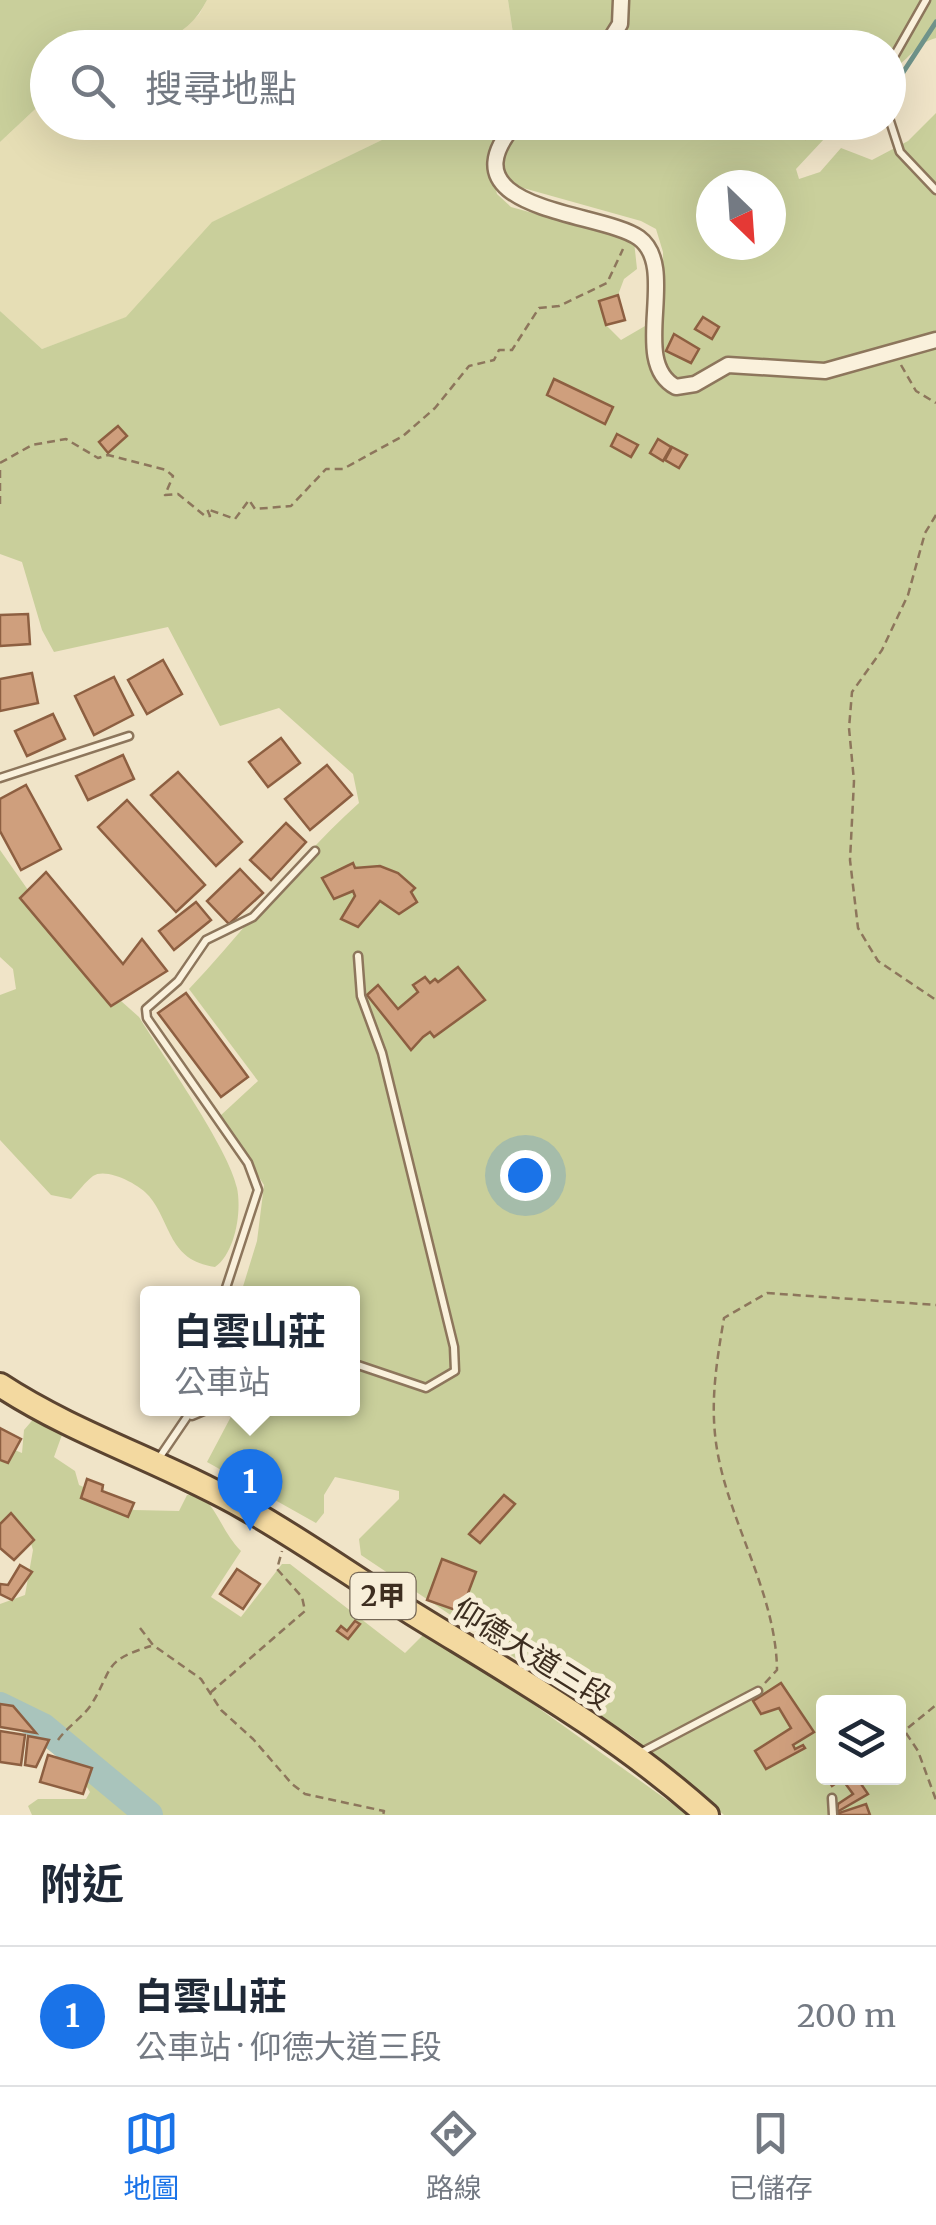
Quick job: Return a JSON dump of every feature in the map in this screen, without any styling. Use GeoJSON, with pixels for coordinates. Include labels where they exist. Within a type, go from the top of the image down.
{"type":"FeatureCollection","features":[{"type":"Feature","properties":{"kind":"main road","name":"仰德大道三段"},"geometry":{"type":"LineString","coordinates":[[0,1385],[40,1410],[156,1462],[291,1537],[565,1707],[635,1756],[707,1815]]}},
{"type":"Feature","properties":{"kind":"street"},"geometry":{"type":"LineString","coordinates":[[616,30],[621,0]]}},
{"type":"Feature","properties":{"kind":"street"},"geometry":{"type":"LineString","coordinates":[[505,140],[498,160],[500,174],[514,196],[530,205],[629,234],[647,247],[653,259],[655,354],[661,375],[676,387],[695,384],[728,365],[825,371],[936,340]]}},
{"type":"Feature","properties":{"kind":"lane"},"geometry":{"type":"LineString","coordinates":[[906,36],[926,0]]}},
{"type":"Feature","properties":{"kind":"lane"},"geometry":{"type":"LineString","coordinates":[[896,140],[900,152],[936,190]]}},
{"type":"Feature","properties":{"kind":"lane"},"geometry":{"type":"LineString","coordinates":[[0,778],[129,736]]}},
{"type":"Feature","properties":{"kind":"lane"},"geometry":{"type":"LineString","coordinates":[[227,1286],[258,1190],[248,1163],[147,1018],[146,1009],[178,981],[206,940],[253,917],[315,851]]}},
{"type":"Feature","properties":{"kind":"lane"},"geometry":{"type":"LineString","coordinates":[[358,956],[361,996],[382,1053],[454,1348],[455,1371],[426,1388],[360,1366]]}},
{"type":"Feature","properties":{"kind":"lane"},"geometry":{"type":"LineString","coordinates":[[156,1462],[190,1416]]}},
{"type":"Feature","properties":{"kind":"lane"},"geometry":{"type":"LineString","coordinates":[[635,1756],[758,1691]]}},
{"type":"Feature","properties":{"kind":"lane"},"geometry":{"type":"LineString","coordinates":[[832,1798],[833,1815]]}},
{"type":"Feature","properties":{"kind":"path"},"geometry":{"type":"LineString","coordinates":[[0,463],[32,445],[66,439],[98,458],[108,455],[166,470],[172,476],[165,495],[178,494],[205,516],[210,516],[207,508],[235,519],[249,500],[254,509],[291,506],[326,470],[343,469],[403,436],[425,419],[469,366],[494,360],[500,350],[512,350],[539,308],[559,306],[607,283],[629,234]]}},
{"type":"Feature","properties":{"kind":"path"},"geometry":{"type":"LineString","coordinates":[[892,350],[916,391],[936,403]]}},
{"type":"Feature","properties":{"kind":"path"},"geometry":{"type":"LineString","coordinates":[[0,470],[0,508]]}},
{"type":"Feature","properties":{"kind":"path"},"geometry":{"type":"LineString","coordinates":[[936,516],[925,533],[908,596],[882,650],[852,692],[849,728],[854,781],[850,860],[858,928],[878,961],[936,1000]]}},
{"type":"Feature","properties":{"kind":"path"},"geometry":{"type":"LineString","coordinates":[[758,1691],[776,1670],[776,1637],[718,1456],[712,1388],[724,1318],[768,1293],[936,1305]]}},
{"type":"Feature","properties":{"kind":"path"},"geometry":{"type":"LineString","coordinates":[[209,1694],[305,1611],[302,1597],[277,1569],[276,1560],[291,1537]]}},
{"type":"Feature","properties":{"kind":"path"},"geometry":{"type":"LineString","coordinates":[[140,1628],[153,1645],[185,1664],[292,1784],[305,1794],[384,1811],[383,1815]]}},
{"type":"Feature","properties":{"kind":"path"},"geometry":{"type":"LineString","coordinates":[[58,1740],[92,1704],[104,1674],[116,1661],[153,1645]]}},
{"type":"Feature","properties":{"kind":"path"},"geometry":{"type":"LineString","coordinates":[[936,1705],[906,1734],[918,1751],[936,1800]]}},
{"type":"Feature","properties":{"kind":"shaded area"},"geometry":{"type":"Polygon","coordinates":[[[207,0],[508,0],[512,30],[179,30],[199,15],[207,0]]]}},
{"type":"Feature","properties":{"kind":"shaded area"},"geometry":{"type":"Polygon","coordinates":[[[30,114],[30,140],[382,140],[213,222],[127,317],[42,349],[0,311],[0,142],[30,114]]]}},
{"type":"Feature","properties":{"kind":"green space"},"geometry":{"type":"Polygon","coordinates":[[[0,0],[207,0],[182,30],[30,30],[30,114],[0,142],[0,0]]]}},
{"type":"Feature","properties":{"kind":"green space"},"geometry":{"type":"Polygon","coordinates":[[[508,0],[936,0],[936,38],[906,59],[906,30],[512,30],[508,0]]]}},
{"type":"Feature","properties":{"kind":"green space"},"geometry":{"type":"Polygon","coordinates":[[[936,113],[936,1815],[724,1815],[633,1737],[361,1555],[359,1539],[399,1499],[399,1491],[335,1477],[324,1495],[324,1513],[316,1523],[207,1462],[231,1416],[360,1416],[360,1286],[243,1286],[257,1241],[264,1185],[220,1116],[258,1081],[189,989],[314,847],[359,803],[353,774],[279,708],[220,726],[168,627],[54,652],[42,630],[22,562],[0,554],[0,311],[42,349],[126,317],[212,222],[382,140],[823,140],[796,169],[799,179],[820,172],[841,148],[872,160],[908,141],[936,113]],[[489,158],[497,194],[511,207],[634,241],[637,269],[624,279],[618,295],[599,301],[606,325],[621,340],[664,315],[663,252],[656,229],[641,221],[516,186],[500,164],[489,158]]]}},
{"type":"Feature","properties":{"kind":"green space"},"geometry":{"type":"Polygon","coordinates":[[[0,850],[28,890],[20,899],[111,1006],[121,1001],[139,1017],[222,1150],[237,1188],[238,1208],[232,1242],[215,1267],[188,1257],[180,1249],[149,1196],[130,1182],[99,1174],[90,1178],[71,1199],[51,1195],[0,1140],[0,995],[16,989],[13,969],[0,957],[0,850]]]}},
{"type":"Feature","properties":{"kind":"green space"},"geometry":{"type":"Polygon","coordinates":[[[36,1416],[63,1432],[54,1457],[75,1471],[79,1485],[134,1510],[179,1511],[187,1495],[201,1495],[241,1551],[211,1597],[241,1617],[282,1564],[290,1564],[405,1653],[424,1634],[484,1669],[688,1815],[32,1815],[28,1806],[38,1799],[86,1799],[90,1792],[77,1771],[0,1714],[0,1604],[25,1595],[33,1550],[27,1530],[0,1529],[0,1444],[22,1453],[24,1430],[36,1416]]]}},
{"type":"Feature","properties":{"kind":"building"},"geometry":{"type":"Polygon","coordinates":[[[618,295],[625,320],[606,325],[599,301],[618,295]]]}},
{"type":"Feature","properties":{"kind":"building"},"geometry":{"type":"Polygon","coordinates":[[[703,317],[719,327],[712,339],[695,329],[703,317]]]}},
{"type":"Feature","properties":{"kind":"building"},"geometry":{"type":"Polygon","coordinates":[[[674,334],[699,349],[691,363],[666,351],[674,334]]]}},
{"type":"Feature","properties":{"kind":"building"},"geometry":{"type":"Polygon","coordinates":[[[554,379],[613,407],[605,424],[547,395],[554,379]]]}},
{"type":"Feature","properties":{"kind":"building"},"geometry":{"type":"Polygon","coordinates":[[[118,426],[127,436],[108,453],[99,442],[118,426]]]}},
{"type":"Feature","properties":{"kind":"building"},"geometry":{"type":"Polygon","coordinates":[[[617,434],[638,445],[631,457],[611,446],[617,434]]]}},
{"type":"Feature","properties":{"kind":"building"},"geometry":{"type":"Polygon","coordinates":[[[658,439],[671,447],[663,461],[650,453],[658,439]]]}},
{"type":"Feature","properties":{"kind":"building"},"geometry":{"type":"Polygon","coordinates":[[[672,447],[687,455],[679,468],[665,460],[672,447]]]}},
{"type":"Feature","properties":{"kind":"building"},"geometry":{"type":"Polygon","coordinates":[[[28,614],[30,644],[0,646],[0,615],[28,614]]]}},
{"type":"Feature","properties":{"kind":"building"},"geometry":{"type":"Polygon","coordinates":[[[163,660],[182,694],[147,714],[128,680],[163,660]]]}},
{"type":"Feature","properties":{"kind":"building"},"geometry":{"type":"Polygon","coordinates":[[[32,673],[38,703],[0,711],[0,679],[32,673]]]}},
{"type":"Feature","properties":{"kind":"building"},"geometry":{"type":"Polygon","coordinates":[[[114,677],[133,715],[94,735],[75,696],[114,677]]]}},
{"type":"Feature","properties":{"kind":"building"},"geometry":{"type":"Polygon","coordinates":[[[53,714],[65,739],[27,756],[15,731],[53,714]]]}},
{"type":"Feature","properties":{"kind":"building"},"geometry":{"type":"Polygon","coordinates":[[[281,738],[300,763],[268,787],[249,762],[281,738]]]}},
{"type":"Feature","properties":{"kind":"building"},"geometry":{"type":"Polygon","coordinates":[[[123,755],[134,779],[88,800],[76,776],[123,755]]]}},
{"type":"Feature","properties":{"kind":"building"},"geometry":{"type":"Polygon","coordinates":[[[327,765],[352,795],[310,830],[285,799],[327,765]]]}},
{"type":"Feature","properties":{"kind":"building"},"geometry":{"type":"Polygon","coordinates":[[[178,772],[242,842],[216,866],[151,795],[178,772]]]}},
{"type":"Feature","properties":{"kind":"building"},"geometry":{"type":"Polygon","coordinates":[[[26,785],[61,849],[21,870],[0,831],[0,799],[26,785]]]}},
{"type":"Feature","properties":{"kind":"building"},"geometry":{"type":"Polygon","coordinates":[[[127,800],[205,885],[176,912],[98,827],[127,800]]]}},
{"type":"Feature","properties":{"kind":"building"},"geometry":{"type":"Polygon","coordinates":[[[286,823],[306,842],[271,880],[250,860],[286,823]]]}},
{"type":"Feature","properties":{"kind":"building"},"geometry":{"type":"Polygon","coordinates":[[[353,863],[355,868],[380,866],[398,873],[415,888],[411,892],[417,902],[399,914],[380,901],[358,927],[341,919],[355,896],[353,891],[334,899],[322,878],[353,863]]]}},
{"type":"Feature","properties":{"kind":"building"},"geometry":{"type":"Polygon","coordinates":[[[240,869],[263,893],[229,924],[207,901],[240,869]]]}},
{"type":"Feature","properties":{"kind":"building"},"geometry":{"type":"Polygon","coordinates":[[[46,872],[123,964],[142,939],[167,971],[111,1006],[20,898],[46,872]]]}},
{"type":"Feature","properties":{"kind":"building"},"geometry":{"type":"Polygon","coordinates":[[[196,902],[211,920],[174,950],[159,931],[196,902]]]}},
{"type":"Feature","properties":{"kind":"building"},"geometry":{"type":"Polygon","coordinates":[[[458,967],[485,1000],[434,1037],[430,1032],[411,1050],[367,995],[378,985],[398,1009],[418,992],[413,985],[425,977],[430,983],[435,979],[438,982],[458,967]]]}},
{"type":"Feature","properties":{"kind":"building"},"geometry":{"type":"Polygon","coordinates":[[[186,993],[248,1077],[221,1097],[158,1013],[186,993]]]}},
{"type":"Feature","properties":{"kind":"building"},"geometry":{"type":"Polygon","coordinates":[[[0,1428],[21,1439],[8,1463],[0,1460],[0,1428]]]}},
{"type":"Feature","properties":{"kind":"building"},"geometry":{"type":"Polygon","coordinates":[[[87,1479],[103,1485],[102,1491],[134,1503],[128,1517],[81,1498],[87,1479]]]}},
{"type":"Feature","properties":{"kind":"building"},"geometry":{"type":"Polygon","coordinates":[[[504,1495],[515,1504],[480,1543],[469,1534],[504,1495]]]}},
{"type":"Feature","properties":{"kind":"building"},"geometry":{"type":"Polygon","coordinates":[[[11,1513],[34,1540],[14,1560],[0,1548],[0,1524],[11,1513]]]}},
{"type":"Feature","properties":{"kind":"building"},"geometry":{"type":"Polygon","coordinates":[[[442,1559],[476,1572],[461,1612],[427,1600],[442,1559]]]}},
{"type":"Feature","properties":{"kind":"building"},"geometry":{"type":"Polygon","coordinates":[[[20,1565],[32,1572],[12,1600],[0,1594],[0,1584],[8,1585],[20,1565]]]}},
{"type":"Feature","properties":{"kind":"building"},"geometry":{"type":"Polygon","coordinates":[[[237,1569],[260,1584],[243,1609],[220,1594],[237,1569]]]}},
{"type":"Feature","properties":{"kind":"building"},"geometry":{"type":"Polygon","coordinates":[[[355,1621],[360,1624],[348,1639],[337,1631],[341,1626],[347,1631],[355,1621]]]}},
{"type":"Feature","properties":{"kind":"building"},"geometry":{"type":"Polygon","coordinates":[[[781,1683],[814,1732],[793,1745],[795,1749],[803,1745],[805,1748],[766,1769],[755,1751],[791,1728],[779,1708],[761,1714],[753,1701],[781,1683]]]}},
{"type":"Feature","properties":{"kind":"building"},"geometry":{"type":"Polygon","coordinates":[[[0,1704],[13,1706],[36,1733],[0,1727],[0,1704]]]}},
{"type":"Feature","properties":{"kind":"building"},"geometry":{"type":"Polygon","coordinates":[[[0,1731],[25,1735],[21,1765],[0,1762],[0,1731]]]}},
{"type":"Feature","properties":{"kind":"building"},"geometry":{"type":"Polygon","coordinates":[[[28,1736],[49,1740],[36,1767],[25,1765],[28,1736]]]}},
{"type":"Feature","properties":{"kind":"building"},"geometry":{"type":"Polygon","coordinates":[[[48,1755],[92,1768],[83,1794],[40,1782],[48,1755]]]}},
{"type":"Feature","properties":{"kind":"building"},"geometry":{"type":"Polygon","coordinates":[[[846,1785],[862,1785],[868,1794],[837,1812],[838,1804],[853,1794],[846,1785]]]}},
{"type":"Feature","properties":{"kind":"building"},"geometry":{"type":"Polygon","coordinates":[[[866,1804],[870,1815],[836,1814],[866,1804]]]}},
{"type":"Feature","properties":{"kind":"waterway"},"geometry":{"type":"LineString","coordinates":[[906,68],[936,22]]}},
{"type":"Feature","properties":{"kind":"waterway"},"geometry":{"type":"LineString","coordinates":[[0,1706],[43,1727],[149,1815]]}},
{"type":"Feature","properties":{"kind":"place","name":"白雲山莊"},"geometry":{"type":"Point","coordinates":[250,1531]}}]}
